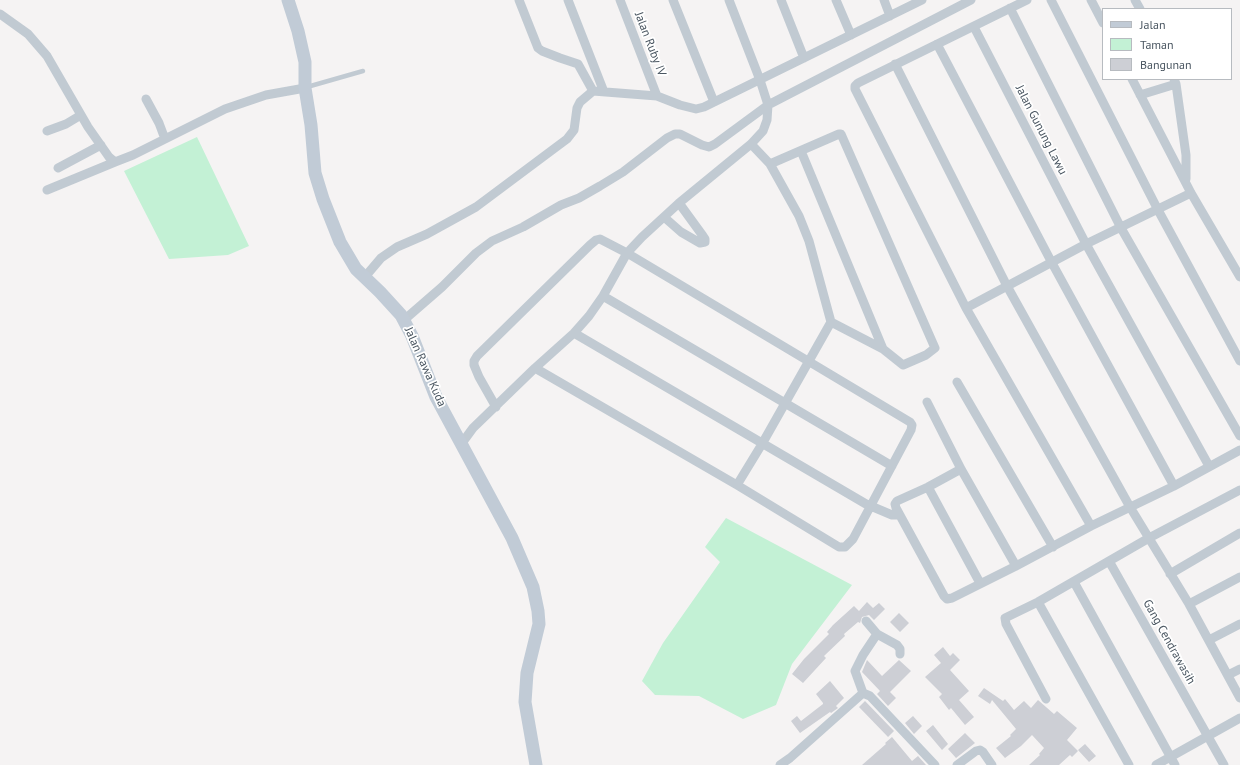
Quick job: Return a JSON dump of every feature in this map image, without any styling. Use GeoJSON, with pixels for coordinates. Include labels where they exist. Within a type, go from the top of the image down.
{"type":"FeatureCollection","features":[{"type":"Feature","properties":{"kind":"street","name":"Jalan Rawa Kuda"},"geometry":{"type":"LineString","coordinates":[[288,0],[302,46],[305,62],[305,88],[311,125],[316,173],[323,199],[340,242],[356,269],[393,305],[404,320],[436,397],[512,538],[533,587],[539,624],[527,673],[525,702],[536,765]]}},
{"type":"Feature","properties":{"kind":"street"},"geometry":{"type":"LineString","coordinates":[[519,0],[538,48],[542,51],[578,64],[593,91]]}},
{"type":"Feature","properties":{"kind":"street"},"geometry":{"type":"LineString","coordinates":[[568,0],[604,92]]}},
{"type":"Feature","properties":{"kind":"street","name":"Jalan Ruby IV"},"geometry":{"type":"LineString","coordinates":[[620,0],[657,96]]}},
{"type":"Feature","properties":{"kind":"street"},"geometry":{"type":"LineString","coordinates":[[673,0],[714,102]]}},
{"type":"Feature","properties":{"kind":"street"},"geometry":{"type":"LineString","coordinates":[[462,443],[473,428],[535,368],[574,333],[589,316],[603,296],[627,253],[642,237],[679,204],[752,144],[762,131],[767,120],[768,105],[760,80],[728,0]]}},
{"type":"Feature","properties":{"kind":"street"},"geometry":{"type":"LineString","coordinates":[[781,0],[804,58]]}},
{"type":"Feature","properties":{"kind":"street"},"geometry":{"type":"LineString","coordinates":[[836,0],[851,35]]}},
{"type":"Feature","properties":{"kind":"street"},"geometry":{"type":"LineString","coordinates":[[884,0],[890,16]]}},
{"type":"Feature","properties":{"kind":"street"},"geometry":{"type":"LineString","coordinates":[[364,278],[381,258],[397,247],[427,234],[476,207],[567,139],[574,130],[577,108],[580,102],[593,91],[657,96],[680,105],[696,109],[704,107],[922,0]]}},
{"type":"Feature","properties":{"kind":"street"},"geometry":{"type":"LineString","coordinates":[[404,320],[442,287],[476,253],[492,241],[523,228],[561,205],[579,198],[600,186],[622,172],[667,138],[680,134],[709,147],[768,105],[971,0]]}},
{"type":"Feature","properties":{"kind":"street"},"geometry":{"type":"LineString","coordinates":[[1028,0],[858,83],[855,86],[855,89],[966,308],[1091,526]]}},
{"type":"Feature","properties":{"kind":"street"},"geometry":{"type":"LineString","coordinates":[[1051,0],[1158,210],[1240,361]]}},
{"type":"Feature","properties":{"kind":"street"},"geometry":{"type":"LineString","coordinates":[[1091,0],[1102,21]]}},
{"type":"Feature","properties":{"kind":"street"},"geometry":{"type":"LineString","coordinates":[[1010,8],[1121,228],[1240,436]]}},
{"type":"Feature","properties":{"kind":"street"},"geometry":{"type":"LineString","coordinates":[[0,14],[28,34],[47,56],[80,115],[109,157],[115,162]]}},
{"type":"Feature","properties":{"kind":"street","name":"Jalan Gunung Lawu"},"geometry":{"type":"LineString","coordinates":[[974,27],[1086,244],[1209,466]]}},
{"type":"Feature","properties":{"kind":"street"},"geometry":{"type":"LineString","coordinates":[[937,44],[1052,263],[1174,486]]}},
{"type":"Feature","properties":{"kind":"street"},"geometry":{"type":"LineString","coordinates":[[895,64],[1007,286],[1130,507],[1189,604],[1240,698]]}},
{"type":"Feature","properties":{"kind":"street"},"geometry":{"type":"LineString","coordinates":[[1132,80],[1186,180],[1191,193],[1240,277]]}},
{"type":"Feature","properties":{"kind":"street"},"geometry":{"type":"LineString","coordinates":[[1140,95],[1175,81],[1186,155],[1186,180]]}},
{"type":"Feature","properties":{"kind":"street"},"geometry":{"type":"LineString","coordinates":[[47,190],[115,162],[226,109],[266,95],[305,88]]}},
{"type":"Feature","properties":{"kind":"street"},"geometry":{"type":"LineString","coordinates":[[146,99],[164,139]]}},
{"type":"Feature","properties":{"kind":"street"},"geometry":{"type":"LineString","coordinates":[[47,131],[66,124],[80,115]]}},
{"type":"Feature","properties":{"kind":"street"},"geometry":{"type":"LineString","coordinates":[[770,164],[839,134],[843,136],[934,348],[926,355],[903,365],[883,349],[831,322]]}},
{"type":"Feature","properties":{"kind":"street"},"geometry":{"type":"LineString","coordinates":[[737,485],[831,322],[809,241],[804,228],[770,164],[752,144]]}},
{"type":"Feature","properties":{"kind":"street"},"geometry":{"type":"LineString","coordinates":[[58,168],[101,145]]}},
{"type":"Feature","properties":{"kind":"street"},"geometry":{"type":"LineString","coordinates":[[801,151],[883,349]]}},
{"type":"Feature","properties":{"kind":"street"},"geometry":{"type":"LineString","coordinates":[[966,308],[1086,244],[1191,193]]}},
{"type":"Feature","properties":{"kind":"street"},"geometry":{"type":"LineString","coordinates":[[664,217],[681,232],[700,244],[703,244],[705,240],[703,236],[679,204]]}},
{"type":"Feature","properties":{"kind":"street"},"geometry":{"type":"LineString","coordinates":[[496,407],[474,365],[474,361],[477,356],[594,242],[600,239],[627,253],[910,422],[912,425],[911,430],[853,539],[845,547],[839,547],[737,485],[535,368]]}},
{"type":"Feature","properties":{"kind":"street"},"geometry":{"type":"LineString","coordinates":[[603,296],[892,466]]}},
{"type":"Feature","properties":{"kind":"street"},"geometry":{"type":"LineString","coordinates":[[574,333],[870,507],[892,515],[899,515]]}},
{"type":"Feature","properties":{"kind":"street"},"geometry":{"type":"LineString","coordinates":[[957,382],[1054,547]]}},
{"type":"Feature","properties":{"kind":"street"},"geometry":{"type":"LineString","coordinates":[[927,402],[1016,566]]}},
{"type":"Feature","properties":{"kind":"street"},"geometry":{"type":"LineString","coordinates":[[962,469],[897,501],[894,504],[944,596],[947,598],[952,598],[1054,547],[1091,526],[1174,486],[1240,450]]}},
{"type":"Feature","properties":{"kind":"street"},"geometry":{"type":"LineString","coordinates":[[928,487],[980,583]]}},
{"type":"Feature","properties":{"kind":"street"},"geometry":{"type":"LineString","coordinates":[[1046,698],[1005,620],[1007,616],[1038,602],[1109,560],[1240,490]]}},
{"type":"Feature","properties":{"kind":"street"},"geometry":{"type":"LineString","coordinates":[[1170,574],[1240,533]]}},
{"type":"Feature","properties":{"kind":"street","name":"Gang Cendrawasih"},"geometry":{"type":"LineString","coordinates":[[1109,560],[1224,765]]}},
{"type":"Feature","properties":{"kind":"street"},"geometry":{"type":"LineString","coordinates":[[1189,604],[1240,577]]}},
{"type":"Feature","properties":{"kind":"street"},"geometry":{"type":"LineString","coordinates":[[1074,582],[1173,761]]}},
{"type":"Feature","properties":{"kind":"street"},"geometry":{"type":"LineString","coordinates":[[1038,602],[1129,765]]}},
{"type":"Feature","properties":{"kind":"street"},"geometry":{"type":"LineString","coordinates":[[866,621],[878,634],[897,645],[900,649],[900,654]]}},
{"type":"Feature","properties":{"kind":"street"},"geometry":{"type":"LineString","coordinates":[[1209,640],[1240,624]]}},
{"type":"Feature","properties":{"kind":"street"},"geometry":{"type":"LineString","coordinates":[[878,634],[855,671],[863,693],[870,696],[935,765]]}},
{"type":"Feature","properties":{"kind":"street"},"geometry":{"type":"LineString","coordinates":[[1228,675],[1240,669]]}},
{"type":"Feature","properties":{"kind":"street"},"geometry":{"type":"LineString","coordinates":[[780,765],[790,758],[863,693]]}},
{"type":"Feature","properties":{"kind":"street"},"geometry":{"type":"LineString","coordinates":[[1156,765],[1173,761],[1208,735],[1240,718]]}},
{"type":"Feature","properties":{"kind":"street"},"geometry":{"type":"LineString","coordinates":[[957,765],[976,751],[980,750],[992,765]]}},
{"type":"Feature","properties":{"kind":"lane"},"geometry":{"type":"LineString","coordinates":[[305,88],[363,71]]}},
{"type":"Feature","properties":{"kind":"green space"},"geometry":{"type":"Polygon","coordinates":[[[197,137],[249,246],[228,255],[169,259],[124,171],[197,137]]]}},
{"type":"Feature","properties":{"kind":"green space"},"geometry":{"type":"Polygon","coordinates":[[[726,518],[852,585],[792,664],[776,705],[743,719],[699,696],[655,695],[642,681],[663,643],[720,562],[705,547],[726,518]]]}},
{"type":"Feature","properties":{"kind":"building"},"geometry":{"type":"Polygon","coordinates":[[[867,602],[873,608],[879,603],[885,609],[874,620],[869,615],[862,617],[860,623],[858,622],[844,634],[845,636],[824,656],[826,658],[803,683],[792,674],[804,659],[829,634],[827,632],[833,625],[854,606],[859,611],[867,602]]]}},
{"type":"Feature","properties":{"kind":"building"},"geometry":{"type":"Polygon","coordinates":[[[899,613],[909,623],[900,632],[890,622],[899,613]]]}},
{"type":"Feature","properties":{"kind":"building"},"geometry":{"type":"Polygon","coordinates":[[[943,647],[950,656],[953,653],[960,660],[950,670],[969,691],[959,700],[974,717],[965,725],[951,708],[949,710],[939,697],[942,694],[925,677],[941,663],[934,655],[943,647]]]}},
{"type":"Feature","properties":{"kind":"building"},"geometry":{"type":"Polygon","coordinates":[[[867,660],[882,676],[899,660],[911,671],[890,692],[896,698],[888,706],[877,694],[880,691],[862,672],[867,660]]]}},
{"type":"Feature","properties":{"kind":"building"},"geometry":{"type":"Polygon","coordinates":[[[830,681],[844,698],[836,706],[838,708],[800,733],[791,721],[797,716],[801,721],[823,704],[816,694],[830,681]]]}},
{"type":"Feature","properties":{"kind":"building"},"geometry":{"type":"Polygon","coordinates":[[[984,688],[1003,701],[1005,699],[1014,710],[1024,701],[1031,708],[1038,700],[1054,714],[1057,711],[1077,728],[1067,740],[1078,751],[1072,757],[1070,755],[1059,765],[1029,765],[1040,755],[1039,754],[1044,748],[1032,735],[1021,746],[1005,758],[996,748],[1011,736],[1010,735],[1016,729],[992,700],[990,704],[978,696],[984,688]]]}},
{"type":"Feature","properties":{"kind":"building"},"geometry":{"type":"Polygon","coordinates":[[[865,701],[894,731],[888,737],[859,707],[865,701]]]}},
{"type":"Feature","properties":{"kind":"building"},"geometry":{"type":"Polygon","coordinates":[[[913,716],[922,726],[914,734],[905,723],[913,716]]]}},
{"type":"Feature","properties":{"kind":"building"},"geometry":{"type":"Polygon","coordinates":[[[933,725],[948,744],[942,750],[926,731],[933,725]]]}},
{"type":"Feature","properties":{"kind":"building"},"geometry":{"type":"Polygon","coordinates":[[[965,733],[975,743],[956,758],[948,749],[965,733]]]}},
{"type":"Feature","properties":{"kind":"building"},"geometry":{"type":"Polygon","coordinates":[[[892,737],[912,761],[918,756],[926,765],[862,765],[892,737]]]}},
{"type":"Feature","properties":{"kind":"building"},"geometry":{"type":"Polygon","coordinates":[[[1085,744],[1096,756],[1089,762],[1078,750],[1085,744]]]}}]}
